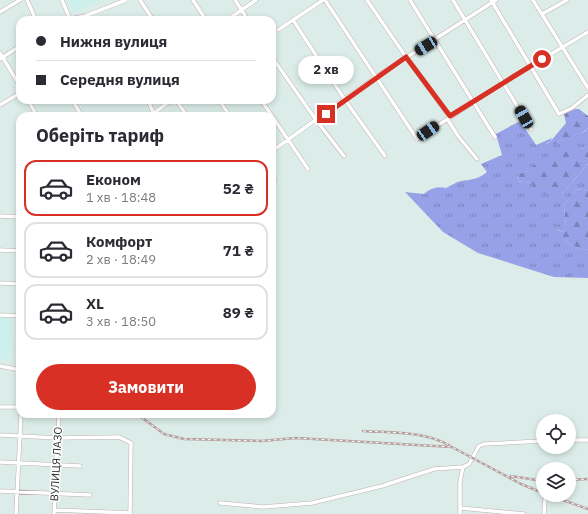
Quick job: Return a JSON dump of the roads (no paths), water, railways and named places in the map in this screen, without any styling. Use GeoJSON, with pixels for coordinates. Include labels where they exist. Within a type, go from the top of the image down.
{"type":"FeatureCollection","features":[{"type":"Feature","properties":{"kind":"street"},"geometry":{"type":"LineString","coordinates":[[0,12],[20,0]]}},
{"type":"Feature","properties":{"kind":"street"},"geometry":{"type":"LineString","coordinates":[[27,0],[34,16]]}},
{"type":"Feature","properties":{"kind":"street"},"geometry":{"type":"LineString","coordinates":[[62,0],[68,16]]}},
{"type":"Feature","properties":{"kind":"street"},"geometry":{"type":"LineString","coordinates":[[85,16],[126,0]]}},
{"type":"Feature","properties":{"kind":"street"},"geometry":{"type":"LineString","coordinates":[[140,0],[150,16]]}},
{"type":"Feature","properties":{"kind":"street"},"geometry":{"type":"LineString","coordinates":[[193,0],[203,16]]}},
{"type":"Feature","properties":{"kind":"street"},"geometry":{"type":"LineString","coordinates":[[235,0],[246,16]]}},
{"type":"Feature","properties":{"kind":"street"},"geometry":{"type":"LineString","coordinates":[[233,16],[256,0]]}},
{"type":"Feature","properties":{"kind":"street"},"geometry":{"type":"LineString","coordinates":[[278,30],[326,0],[417,139],[504,82],[588,32]]}},
{"type":"Feature","properties":{"kind":"street"},"geometry":{"type":"LineString","coordinates":[[367,0],[406,57],[450,116],[448,120],[458,136],[476,159]]}},
{"type":"Feature","properties":{"kind":"street"},"geometry":{"type":"LineString","coordinates":[[410,0],[495,138]]}},
{"type":"Feature","properties":{"kind":"street"},"geometry":{"type":"LineString","coordinates":[[452,0],[504,82],[531,129]]}},
{"type":"Feature","properties":{"kind":"street"},"geometry":{"type":"LineString","coordinates":[[533,0],[587,85]]}},
{"type":"Feature","properties":{"kind":"street"},"geometry":{"type":"LineString","coordinates":[[542,14],[567,0]]}},
{"type":"Feature","properties":{"kind":"street"},"geometry":{"type":"LineString","coordinates":[[276,148],[376,77],[493,1],[532,65],[559,114],[572,108],[588,95]]}},
{"type":"Feature","properties":{"kind":"street"},"geometry":{"type":"LineString","coordinates":[[293,20],[345,100],[385,156]]}},
{"type":"Feature","properties":{"kind":"street"},"geometry":{"type":"LineString","coordinates":[[16,48],[1,56],[16,80]]}},
{"type":"Feature","properties":{"kind":"street"},"geometry":{"type":"LineString","coordinates":[[276,63],[316,120],[344,156]]}},
{"type":"Feature","properties":{"kind":"street"},"geometry":{"type":"LineString","coordinates":[[0,105],[16,95]]}},
{"type":"Feature","properties":{"kind":"street"},"geometry":{"type":"LineString","coordinates":[[157,112],[166,104]]}},
{"type":"Feature","properties":{"kind":"street"},"geometry":{"type":"LineString","coordinates":[[276,122],[308,170]]}},
{"type":"Feature","properties":{"kind":"street"},"geometry":{"type":"LineString","coordinates":[[0,216],[16,216]]}},
{"type":"Feature","properties":{"kind":"street"},"geometry":{"type":"LineString","coordinates":[[0,250],[16,251]]}},
{"type":"Feature","properties":{"kind":"street"},"geometry":{"type":"LineString","coordinates":[[0,283],[16,284]]}},
{"type":"Feature","properties":{"kind":"street"},"geometry":{"type":"LineString","coordinates":[[0,315],[16,316]]}},
{"type":"Feature","properties":{"kind":"street"},"geometry":{"type":"LineString","coordinates":[[0,366],[16,369]]}},
{"type":"Feature","properties":{"kind":"street"},"geometry":{"type":"LineString","coordinates":[[0,406],[16,407]]}},
{"type":"Feature","properties":{"kind":"street"},"geometry":{"type":"LineString","coordinates":[[16,514],[21,418]]}},
{"type":"Feature","properties":{"kind":"street","name":"ВУЛИЦЯ ЛАЗО"},"geometry":{"type":"LineString","coordinates":[[54,512],[59,418]]}},
{"type":"Feature","properties":{"kind":"street"},"geometry":{"type":"LineString","coordinates":[[0,435],[57,438],[119,437],[131,442],[130,513],[54,512]]}},
{"type":"Feature","properties":{"kind":"street"},"geometry":{"type":"LineString","coordinates":[[576,440],[588,440]]}},
{"type":"Feature","properties":{"kind":"street"},"geometry":{"type":"LineString","coordinates":[[220,503],[263,507],[312,503],[382,486],[434,469],[463,467],[469,464],[479,446],[484,444],[536,441]]}},
{"type":"Feature","properties":{"kind":"street"},"geometry":{"type":"LineString","coordinates":[[0,462],[80,466]]}},
{"type":"Feature","properties":{"kind":"street"},"geometry":{"type":"LineString","coordinates":[[460,514],[460,482],[463,467]]}},
{"type":"Feature","properties":{"kind":"street"},"geometry":{"type":"LineString","coordinates":[[0,490],[90,495]]}},
{"type":"Feature","properties":{"kind":"street"},"geometry":{"type":"LineString","coordinates":[[544,514],[545,502]]}},
{"type":"Feature","properties":{"kind":"street"},"geometry":{"type":"LineString","coordinates":[[460,508],[524,514]]}},
{"type":"Feature","properties":{"kind":"railway"},"geometry":{"type":"LineString","coordinates":[[142,418],[164,434],[184,439],[261,441],[296,438],[452,447],[521,484],[536,490]]}},
{"type":"Feature","properties":{"kind":"railway"},"geometry":{"type":"LineString","coordinates":[[363,431],[418,435],[439,440],[449,445]]}},
{"type":"Feature","properties":{"kind":"railway"},"geometry":{"type":"LineString","coordinates":[[511,476],[536,480]]}},
{"type":"Feature","properties":{"kind":"railway"},"geometry":{"type":"LineString","coordinates":[[576,480],[588,479]]}},
{"type":"Feature","properties":{"kind":"railway"},"geometry":{"type":"LineString","coordinates":[[568,502],[588,509]]}}]}
